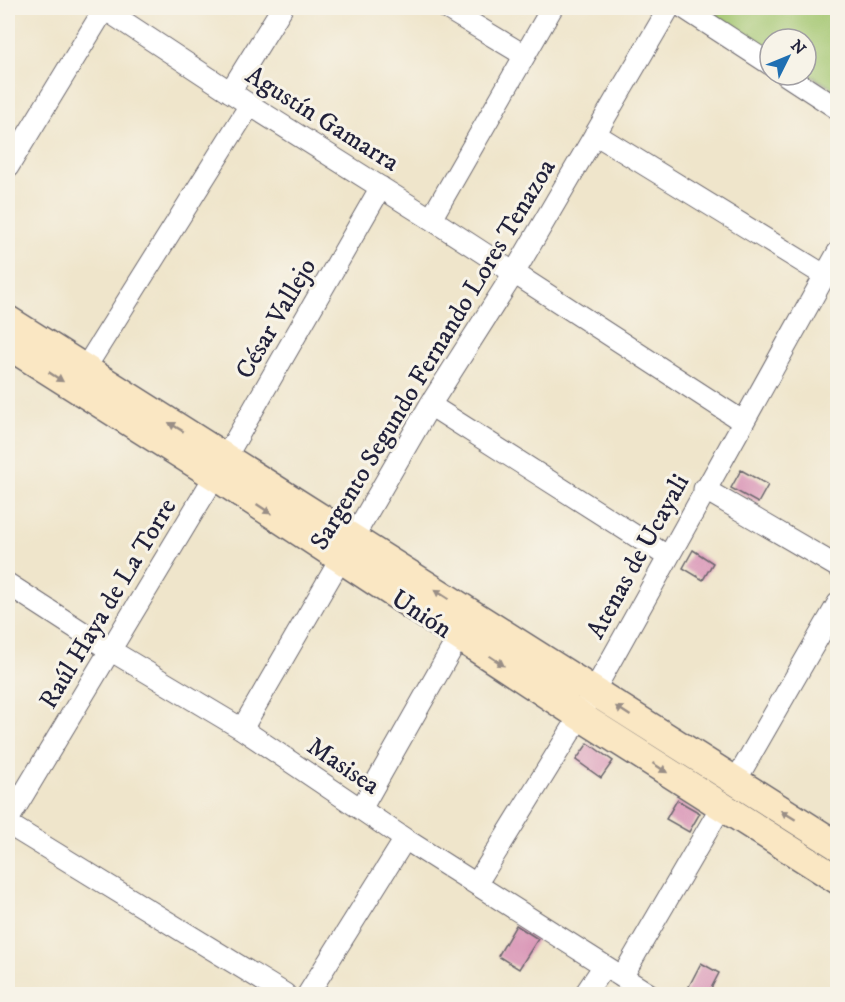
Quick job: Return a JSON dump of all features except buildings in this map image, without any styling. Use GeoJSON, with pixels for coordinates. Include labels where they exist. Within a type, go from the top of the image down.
{"type":"FeatureCollection","features":[{"type":"Feature","properties":{"kind":"main road","name":"Unión"},"geometry":{"type":"LineString","coordinates":[[8,320],[221,466],[346,548],[594,692],[837,846]]}},
{"type":"Feature","properties":{"kind":"main road","name":"Unión"},"geometry":{"type":"LineString","coordinates":[[8,345],[221,466]]}},
{"type":"Feature","properties":{"kind":"main road","name":"Unión"},"geometry":{"type":"LineString","coordinates":[[346,548],[459,636],[837,880]]}},
{"type":"Feature","properties":{"kind":"street"},"geometry":{"type":"LineString","coordinates":[[8,167],[104,8]]}},
{"type":"Feature","properties":{"kind":"street","name":"Agustín Gamarra"},"geometry":{"type":"LineString","coordinates":[[104,8],[250,105],[431,219],[742,421]]}},
{"type":"Feature","properties":{"kind":"street"},"geometry":{"type":"LineString","coordinates":[[230,92],[282,8]]}},
{"type":"Feature","properties":{"kind":"street"},"geometry":{"type":"LineString","coordinates":[[446,8],[524,55]]}},
{"type":"Feature","properties":{"kind":"street"},"geometry":{"type":"LineString","coordinates":[[431,219],[552,8]]}},
{"type":"Feature","properties":{"kind":"street","name":"Sargento Segundo Fernando Lores Tenazoa"},"geometry":{"type":"LineString","coordinates":[[242,729],[430,405],[514,273],[669,8]]}},
{"type":"Feature","properties":{"kind":"street"},"geometry":{"type":"LineString","coordinates":[[684,8],[758,56]]}},
{"type":"Feature","properties":{"kind":"street"},"geometry":{"type":"LineString","coordinates":[[804,87],[837,109]]}},
{"type":"Feature","properties":{"kind":"street"},"geometry":{"type":"LineString","coordinates":[[84,370],[250,105]]}},
{"type":"Feature","properties":{"kind":"street"},"geometry":{"type":"LineString","coordinates":[[595,134],[824,275]]}},
{"type":"Feature","properties":{"kind":"street","name":"César Vallejo"},"geometry":{"type":"LineString","coordinates":[[221,466],[381,187]]}},
{"type":"Feature","properties":{"kind":"street","name":"Atenas de Ucayali"},"geometry":{"type":"LineString","coordinates":[[477,883],[594,692],[704,489],[837,252]]}},
{"type":"Feature","properties":{"kind":"street"},"geometry":{"type":"LineString","coordinates":[[430,405],[667,556]]}},
{"type":"Feature","properties":{"kind":"street","name":"Raúl Haya de La Torre"},"geometry":{"type":"LineString","coordinates":[[8,822],[221,466]]}},
{"type":"Feature","properties":{"kind":"street"},"geometry":{"type":"LineString","coordinates":[[704,489],[837,567]]}},
{"type":"Feature","properties":{"kind":"street","name":"Masisea"},"geometry":{"type":"LineString","coordinates":[[8,584],[110,650],[242,729],[405,839],[649,994]]}},
{"type":"Feature","properties":{"kind":"street"},"geometry":{"type":"LineString","coordinates":[[735,782],[837,603]]}},
{"type":"Feature","properties":{"kind":"street"},"geometry":{"type":"LineString","coordinates":[[361,809],[459,636]]}},
{"type":"Feature","properties":{"kind":"street"},"geometry":{"type":"LineString","coordinates":[[622,977],[721,807]]}},
{"type":"Feature","properties":{"kind":"street"},"geometry":{"type":"LineString","coordinates":[[8,822],[285,994]]}},
{"type":"Feature","properties":{"kind":"street"},"geometry":{"type":"LineString","coordinates":[[308,994],[405,839]]}},
{"type":"Feature","properties":{"kind":"street"},"geometry":{"type":"LineString","coordinates":[[585,994],[604,966]]}},
{"type":"Feature","properties":{"kind":"green space"},"geometry":{"type":"Polygon","coordinates":[[[721,8],[837,8],[837,91],[818,80],[818,27],[758,27],[758,45],[715,20],[721,8]]]}}]}
